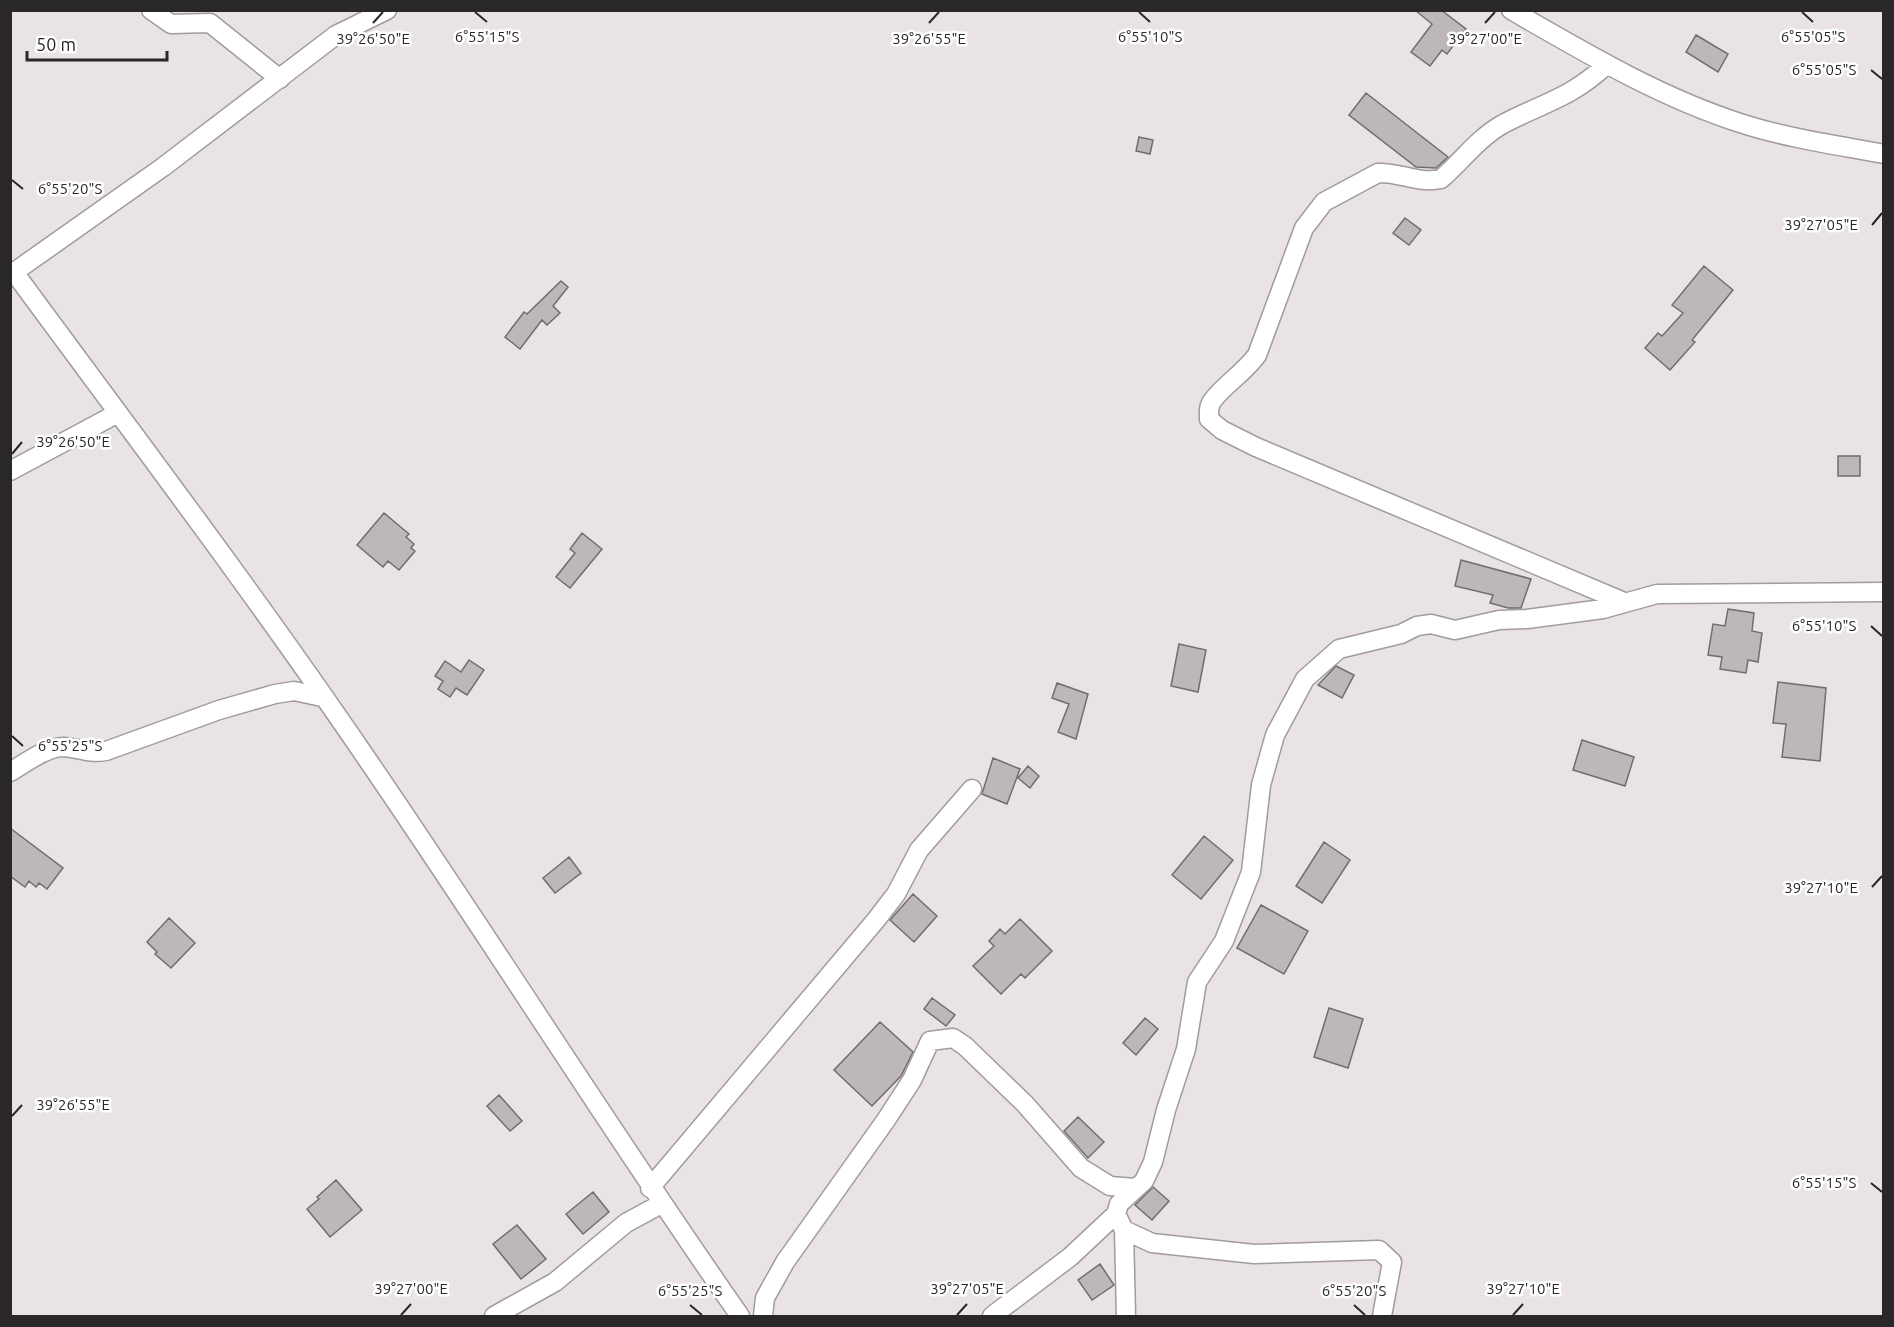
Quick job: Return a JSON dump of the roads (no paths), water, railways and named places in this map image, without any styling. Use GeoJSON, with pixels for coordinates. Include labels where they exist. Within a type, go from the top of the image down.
{"type":"FeatureCollection","features":[{"type":"Feature","properties":{"kind":"street"},"geometry":{"type":"LineString","coordinates":[[151,10],[171,24],[210,23],[280,79]]}},
{"type":"Feature","properties":{"kind":"street"},"geometry":{"type":"LineString","coordinates":[[387,10],[336,35],[163,167],[13,273],[262,609],[366,758],[650,1188],[740,1317]]}},
{"type":"Feature","properties":{"kind":"street"},"geometry":{"type":"LineString","coordinates":[[1510,10],[1606,65],[1743,124],[1884,154]]}},
{"type":"Feature","properties":{"kind":"street"},"geometry":{"type":"LineString","coordinates":[[1606,65],[1586,84],[1503,124],[1478,141],[1442,179],[1419,182],[1388,173],[1378,173],[1324,202],[1304,228],[1263,345],[1245,372],[1213,400],[1208,410],[1209,419],[1222,430],[1256,447],[1624,602]]}},
{"type":"Feature","properties":{"kind":"street"},"geometry":{"type":"LineString","coordinates":[[10,471],[118,413]]}},
{"type":"Feature","properties":{"kind":"street"},"geometry":{"type":"LineString","coordinates":[[1126,1317],[1119,1204],[1144,1182],[1153,1162],[1166,1110],[1186,1049],[1197,982],[1224,941],[1251,872],[1261,785],[1275,735],[1305,679],[1339,650],[1401,634],[1417,626],[1431,624],[1455,630],[1499,620],[1527,619],[1603,609],[1657,594],[1884,592]]}},
{"type":"Feature","properties":{"kind":"street"},"geometry":{"type":"LineString","coordinates":[[10,772],[53,750],[64,747],[93,753],[106,751],[219,710],[275,694],[294,692],[322,697]]}},
{"type":"Feature","properties":{"kind":"street"},"geometry":{"type":"LineString","coordinates":[[650,1188],[876,920],[896,894],[919,850],[972,789]]}},
{"type":"Feature","properties":{"kind":"street"},"geometry":{"type":"LineString","coordinates":[[763,1317],[765,1298],[785,1262],[886,1120],[912,1080],[930,1041],[953,1038],[965,1046],[1025,1104],[1081,1168],[1110,1186],[1136,1188]]}},
{"type":"Feature","properties":{"kind":"street"},"geometry":{"type":"LineString","coordinates":[[494,1317],[555,1281],[621,1227],[662,1204]]}},
{"type":"Feature","properties":{"kind":"street"},"geometry":{"type":"LineString","coordinates":[[992,1317],[1120,1222]]}},
{"type":"Feature","properties":{"kind":"street"},"geometry":{"type":"LineString","coordinates":[[1120,1222],[1152,1243],[1254,1254],[1378,1250],[1392,1262],[1382,1317]]}}]}
